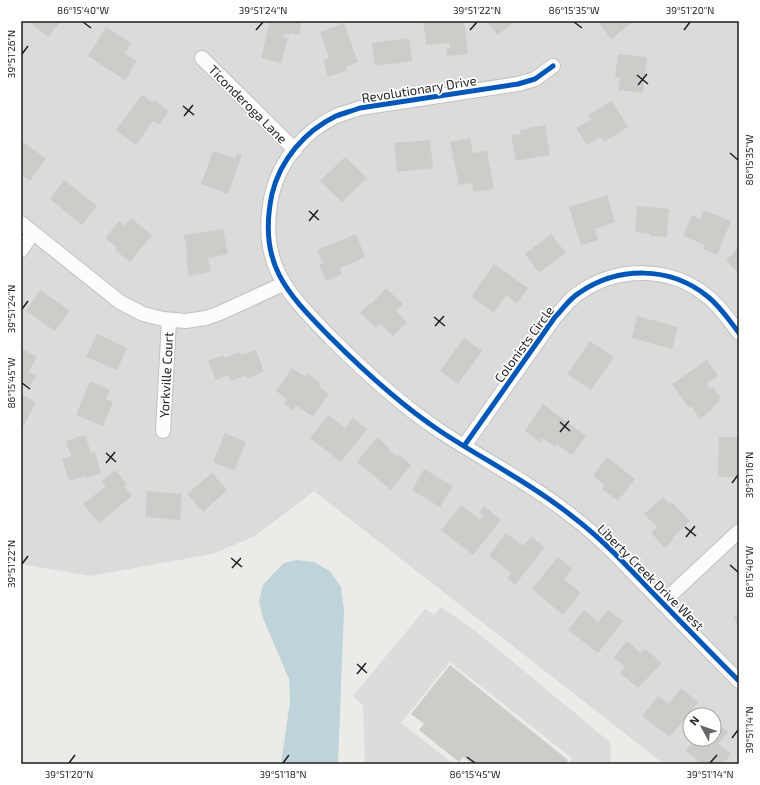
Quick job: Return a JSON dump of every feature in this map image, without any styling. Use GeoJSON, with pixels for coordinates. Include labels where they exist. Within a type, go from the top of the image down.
{"type":"FeatureCollection","features":[{"type":"Feature","properties":{"kind":"street","name":"Ticonderoga Lane"},"geometry":{"type":"LineString","coordinates":[[202,58],[295,150]]}},
{"type":"Feature","properties":{"kind":"street","name":"Revolutionary Drive"},"geometry":{"type":"LineString","coordinates":[[283,284],[271,253],[268,236],[269,211],[274,186],[285,163],[313,131],[343,113],[360,108],[518,84],[535,79],[553,66]]}},
{"type":"Feature","properties":{"kind":"street"},"geometry":{"type":"LineString","coordinates":[[21,223],[120,302],[143,314],[169,320],[186,321],[206,318],[283,284]]}},
{"type":"Feature","properties":{"kind":"street"},"geometry":{"type":"LineString","coordinates":[[21,250],[33,233]]}},
{"type":"Feature","properties":{"kind":"street","name":"Colonists Circle"},"geometry":{"type":"LineString","coordinates":[[464,446],[556,317],[572,298],[592,284],[615,276],[639,272],[656,273],[672,277],[694,287],[708,296],[720,308],[739,333]]}},
{"type":"Feature","properties":{"kind":"street","name":"Liberty Creek Drive West"},"geometry":{"type":"LineString","coordinates":[[283,284],[300,307],[373,378],[418,415],[464,446],[544,496],[572,516],[612,550],[739,682]]}},
{"type":"Feature","properties":{"kind":"street","name":"Yorkville Court"},"geometry":{"type":"LineString","coordinates":[[163,431],[169,320]]}},
{"type":"Feature","properties":{"kind":"street"},"geometry":{"type":"LineString","coordinates":[[662,603],[739,531]]}},
{"type":"Feature","properties":{"kind":"shaded area"},"geometry":{"type":"Polygon","coordinates":[[[21,21],[739,21],[739,764],[664,764],[314,491],[255,536],[212,554],[90,576],[21,564],[21,21]]]}},
{"type":"Feature","properties":{"kind":"shaded area"},"geometry":{"type":"Polygon","coordinates":[[[441,607],[478,633],[610,742],[610,764],[568,764],[572,758],[450,662],[401,723],[454,764],[365,764],[363,706],[353,696],[425,609],[434,615],[441,607]]]}},
{"type":"Feature","properties":{"kind":"water"},"geometry":{"type":"Polygon","coordinates":[[[297,560],[314,562],[330,571],[341,587],[344,610],[338,764],[281,764],[290,702],[289,679],[263,618],[259,601],[263,585],[274,573],[284,563],[297,560]]]}},
{"type":"Feature","properties":{"kind":"building"},"geometry":{"type":"Polygon","coordinates":[[[28,21],[61,21],[48,37],[28,21]]]}},
{"type":"Feature","properties":{"kind":"building"},"geometry":{"type":"Polygon","coordinates":[[[270,21],[302,21],[299,35],[284,33],[283,37],[288,38],[281,63],[261,58],[270,21]]]}},
{"type":"Feature","properties":{"kind":"building"},"geometry":{"type":"Polygon","coordinates":[[[423,21],[464,21],[468,54],[447,56],[446,48],[450,48],[449,43],[426,45],[423,21]]]}},
{"type":"Feature","properties":{"kind":"building"},"geometry":{"type":"Polygon","coordinates":[[[486,21],[516,21],[497,35],[486,21]]]}},
{"type":"Feature","properties":{"kind":"building"},"geometry":{"type":"Polygon","coordinates":[[[598,21],[634,21],[611,39],[598,21]]]}},
{"type":"Feature","properties":{"kind":"building"},"geometry":{"type":"Polygon","coordinates":[[[344,23],[358,62],[345,67],[347,70],[328,77],[323,60],[329,58],[320,32],[344,23]]]}},
{"type":"Feature","properties":{"kind":"building"},"geometry":{"type":"Polygon","coordinates":[[[106,27],[131,43],[125,54],[137,61],[125,80],[88,56],[106,27]]]}},
{"type":"Feature","properties":{"kind":"building"},"geometry":{"type":"Polygon","coordinates":[[[409,38],[412,61],[375,66],[372,43],[409,38]]]}},
{"type":"Feature","properties":{"kind":"building"},"geometry":{"type":"Polygon","coordinates":[[[618,54],[647,57],[643,93],[618,90],[620,78],[615,77],[618,54]]]}},
{"type":"Feature","properties":{"kind":"building"},"geometry":{"type":"Polygon","coordinates":[[[142,95],[152,102],[154,100],[169,111],[159,125],[153,121],[136,145],[116,130],[142,95]]]}},
{"type":"Feature","properties":{"kind":"building"},"geometry":{"type":"Polygon","coordinates":[[[612,101],[628,127],[604,142],[601,137],[587,145],[576,128],[591,120],[588,115],[612,101]]]}},
{"type":"Feature","properties":{"kind":"building"},"geometry":{"type":"Polygon","coordinates":[[[545,125],[550,155],[516,161],[511,135],[521,134],[520,130],[545,125]]]}},
{"type":"Feature","properties":{"kind":"building"},"geometry":{"type":"Polygon","coordinates":[[[470,138],[473,153],[487,151],[494,189],[473,192],[472,183],[459,185],[450,142],[470,138]]]}},
{"type":"Feature","properties":{"kind":"building"},"geometry":{"type":"Polygon","coordinates":[[[21,140],[46,159],[30,181],[21,174],[21,140]]]}},
{"type":"Feature","properties":{"kind":"building"},"geometry":{"type":"Polygon","coordinates":[[[430,140],[433,168],[397,172],[394,143],[430,140]]]}},
{"type":"Feature","properties":{"kind":"building"},"geometry":{"type":"Polygon","coordinates":[[[213,151],[235,158],[237,153],[242,155],[228,194],[201,184],[213,151]]]}},
{"type":"Feature","properties":{"kind":"building"},"geometry":{"type":"Polygon","coordinates":[[[345,157],[367,178],[342,202],[320,181],[345,157]]]}},
{"type":"Feature","properties":{"kind":"building"},"geometry":{"type":"Polygon","coordinates":[[[64,180],[97,206],[82,225],[50,199],[64,180]]]}},
{"type":"Feature","properties":{"kind":"building"},"geometry":{"type":"Polygon","coordinates":[[[607,195],[615,222],[595,229],[598,240],[581,245],[569,207],[607,195]]]}},
{"type":"Feature","properties":{"kind":"building"},"geometry":{"type":"Polygon","coordinates":[[[637,206],[669,209],[667,237],[650,236],[650,234],[635,232],[637,206]]]}},
{"type":"Feature","properties":{"kind":"building"},"geometry":{"type":"Polygon","coordinates":[[[703,210],[731,221],[717,255],[703,249],[705,245],[683,236],[692,215],[700,219],[703,210]]]}},
{"type":"Feature","properties":{"kind":"building"},"geometry":{"type":"Polygon","coordinates":[[[131,218],[152,235],[130,262],[115,250],[117,248],[105,238],[119,221],[125,226],[131,218]]]}},
{"type":"Feature","properties":{"kind":"building"},"geometry":{"type":"Polygon","coordinates":[[[223,229],[228,254],[208,258],[211,272],[189,276],[184,235],[223,229]]]}},
{"type":"Feature","properties":{"kind":"building"},"geometry":{"type":"Polygon","coordinates":[[[356,234],[365,257],[340,268],[342,274],[326,281],[319,264],[323,263],[317,250],[356,234]]]}},
{"type":"Feature","properties":{"kind":"building"},"geometry":{"type":"Polygon","coordinates":[[[551,234],[566,253],[539,273],[525,254],[551,234]]]}},
{"type":"Feature","properties":{"kind":"building"},"geometry":{"type":"Polygon","coordinates":[[[739,246],[739,273],[726,261],[739,246]]]}},
{"type":"Feature","properties":{"kind":"building"},"geometry":{"type":"Polygon","coordinates":[[[494,264],[528,288],[517,303],[506,295],[494,313],[471,297],[494,264]]]}},
{"type":"Feature","properties":{"kind":"building"},"geometry":{"type":"Polygon","coordinates":[[[386,288],[403,304],[396,311],[407,322],[393,336],[380,324],[376,328],[360,313],[386,288]]]}},
{"type":"Feature","properties":{"kind":"building"},"geometry":{"type":"Polygon","coordinates":[[[40,290],[70,311],[55,331],[26,311],[40,290]]]}},
{"type":"Feature","properties":{"kind":"building"},"geometry":{"type":"Polygon","coordinates":[[[637,316],[678,327],[672,349],[632,338],[637,316]]]}},
{"type":"Feature","properties":{"kind":"building"},"geometry":{"type":"Polygon","coordinates":[[[97,334],[127,348],[117,370],[86,357],[97,334]]]}},
{"type":"Feature","properties":{"kind":"building"},"geometry":{"type":"Polygon","coordinates":[[[464,338],[482,351],[458,384],[440,371],[464,338]]]}},
{"type":"Feature","properties":{"kind":"building"},"geometry":{"type":"Polygon","coordinates":[[[590,341],[614,357],[591,390],[567,374],[590,341]]]}},
{"type":"Feature","properties":{"kind":"building"},"geometry":{"type":"Polygon","coordinates":[[[21,348],[37,357],[29,372],[36,376],[30,386],[21,381],[21,348]]]}},
{"type":"Feature","properties":{"kind":"building"},"geometry":{"type":"Polygon","coordinates":[[[256,350],[264,372],[247,378],[246,375],[231,381],[229,375],[216,380],[208,361],[224,355],[225,358],[240,352],[241,355],[256,350]]]}},
{"type":"Feature","properties":{"kind":"building"},"geometry":{"type":"Polygon","coordinates":[[[707,360],[718,376],[706,384],[710,389],[713,387],[721,398],[719,399],[720,401],[713,406],[714,408],[700,419],[691,406],[689,408],[672,384],[707,360]]]}},
{"type":"Feature","properties":{"kind":"building"},"geometry":{"type":"Polygon","coordinates":[[[292,368],[306,377],[308,374],[321,383],[319,386],[329,394],[313,417],[296,405],[293,410],[284,404],[287,399],[276,391],[292,368]]]}},
{"type":"Feature","properties":{"kind":"building"},"geometry":{"type":"Polygon","coordinates":[[[90,381],[110,390],[106,399],[113,402],[103,426],[76,415],[90,381]]]}},
{"type":"Feature","properties":{"kind":"building"},"geometry":{"type":"Polygon","coordinates":[[[21,394],[36,402],[21,431],[21,394]]]}},
{"type":"Feature","properties":{"kind":"building"},"geometry":{"type":"Polygon","coordinates":[[[543,404],[586,436],[572,455],[557,444],[555,447],[542,438],[540,442],[525,431],[543,404]]]}},
{"type":"Feature","properties":{"kind":"building"},"geometry":{"type":"Polygon","coordinates":[[[328,415],[345,428],[353,418],[367,429],[341,462],[310,438],[328,415]]]}},
{"type":"Feature","properties":{"kind":"building"},"geometry":{"type":"Polygon","coordinates":[[[225,433],[246,442],[234,471],[213,462],[225,433]]]}},
{"type":"Feature","properties":{"kind":"building"},"geometry":{"type":"Polygon","coordinates":[[[85,435],[91,453],[95,452],[101,473],[86,478],[85,476],[69,481],[62,459],[71,456],[66,441],[85,435]]]}},
{"type":"Feature","properties":{"kind":"building"},"geometry":{"type":"Polygon","coordinates":[[[377,437],[390,449],[389,450],[397,456],[399,455],[411,465],[391,490],[357,462],[377,437]]]}},
{"type":"Feature","properties":{"kind":"building"},"geometry":{"type":"Polygon","coordinates":[[[719,437],[739,437],[739,477],[718,477],[719,437]]]}},
{"type":"Feature","properties":{"kind":"building"},"geometry":{"type":"Polygon","coordinates":[[[607,457],[635,479],[618,501],[602,489],[605,485],[593,476],[607,457]]]}},
{"type":"Feature","properties":{"kind":"building"},"geometry":{"type":"Polygon","coordinates":[[[424,469],[453,486],[440,507],[412,490],[424,469]]]}},
{"type":"Feature","properties":{"kind":"building"},"geometry":{"type":"Polygon","coordinates":[[[115,470],[127,484],[124,486],[132,496],[99,523],[83,504],[106,486],[102,481],[115,470]]]}},
{"type":"Feature","properties":{"kind":"building"},"geometry":{"type":"Polygon","coordinates":[[[212,473],[227,490],[203,512],[187,494],[212,473]]]}},
{"type":"Feature","properties":{"kind":"building"},"geometry":{"type":"Polygon","coordinates":[[[147,491],[182,494],[180,520],[145,517],[147,491]]]}},
{"type":"Feature","properties":{"kind":"building"},"geometry":{"type":"Polygon","coordinates":[[[663,497],[670,504],[672,502],[690,521],[672,538],[674,539],[665,548],[651,533],[657,527],[644,514],[663,497]]]}},
{"type":"Feature","properties":{"kind":"building"},"geometry":{"type":"Polygon","coordinates":[[[461,505],[480,520],[483,516],[479,513],[484,506],[501,520],[473,555],[441,530],[461,505]]]}},
{"type":"Feature","properties":{"kind":"building"},"geometry":{"type":"Polygon","coordinates":[[[506,533],[523,546],[531,537],[545,547],[515,585],[507,578],[511,573],[489,556],[506,533]]]}},
{"type":"Feature","properties":{"kind":"building"},"geometry":{"type":"Polygon","coordinates":[[[558,557],[572,569],[564,579],[581,593],[563,615],[532,589],[558,557]]]}},
{"type":"Feature","properties":{"kind":"building"},"geometry":{"type":"Polygon","coordinates":[[[584,610],[598,622],[608,610],[623,621],[598,653],[568,630],[584,610]]]}},
{"type":"Feature","properties":{"kind":"building"},"geometry":{"type":"Polygon","coordinates":[[[739,612],[739,625],[733,618],[739,612]]]}},
{"type":"Feature","properties":{"kind":"building"},"geometry":{"type":"Polygon","coordinates":[[[627,641],[641,653],[645,649],[662,663],[638,688],[620,673],[625,667],[614,657],[627,641]]]}},
{"type":"Feature","properties":{"kind":"building"},"geometry":{"type":"Polygon","coordinates":[[[450,665],[568,760],[565,764],[472,764],[463,757],[459,762],[419,730],[424,724],[411,714],[450,665]]]}},
{"type":"Feature","properties":{"kind":"building"},"geometry":{"type":"Polygon","coordinates":[[[681,688],[698,702],[694,707],[682,707],[682,722],[670,737],[642,716],[658,696],[669,704],[681,688]]]}},
{"type":"Feature","properties":{"kind":"building"},"geometry":{"type":"Polygon","coordinates":[[[722,727],[728,732],[722,739],[722,727]]]}},
{"type":"Feature","properties":{"kind":"building"},"geometry":{"type":"Polygon","coordinates":[[[689,747],[722,747],[731,754],[723,764],[702,764],[686,751],[689,747]]]}},
{"type":"Feature","properties":{"kind":"cycle path"},"geometry":{"type":"LineString","coordinates":[[553,66],[535,79],[518,84],[360,108],[336,116],[325,122],[304,138],[295,148],[281,170],[276,182],[272,194],[268,218],[269,240],[273,259],[280,276],[289,291],[302,307],[332,339],[371,376],[440,431],[508,472],[557,505],[583,525],[603,542],[739,681]]}},
{"type":"Feature","properties":{"kind":"cycle path"},"geometry":{"type":"LineString","coordinates":[[464,446],[555,317],[572,298],[594,284],[627,274],[644,273],[677,279],[692,286],[712,300],[739,333]]}}]}
